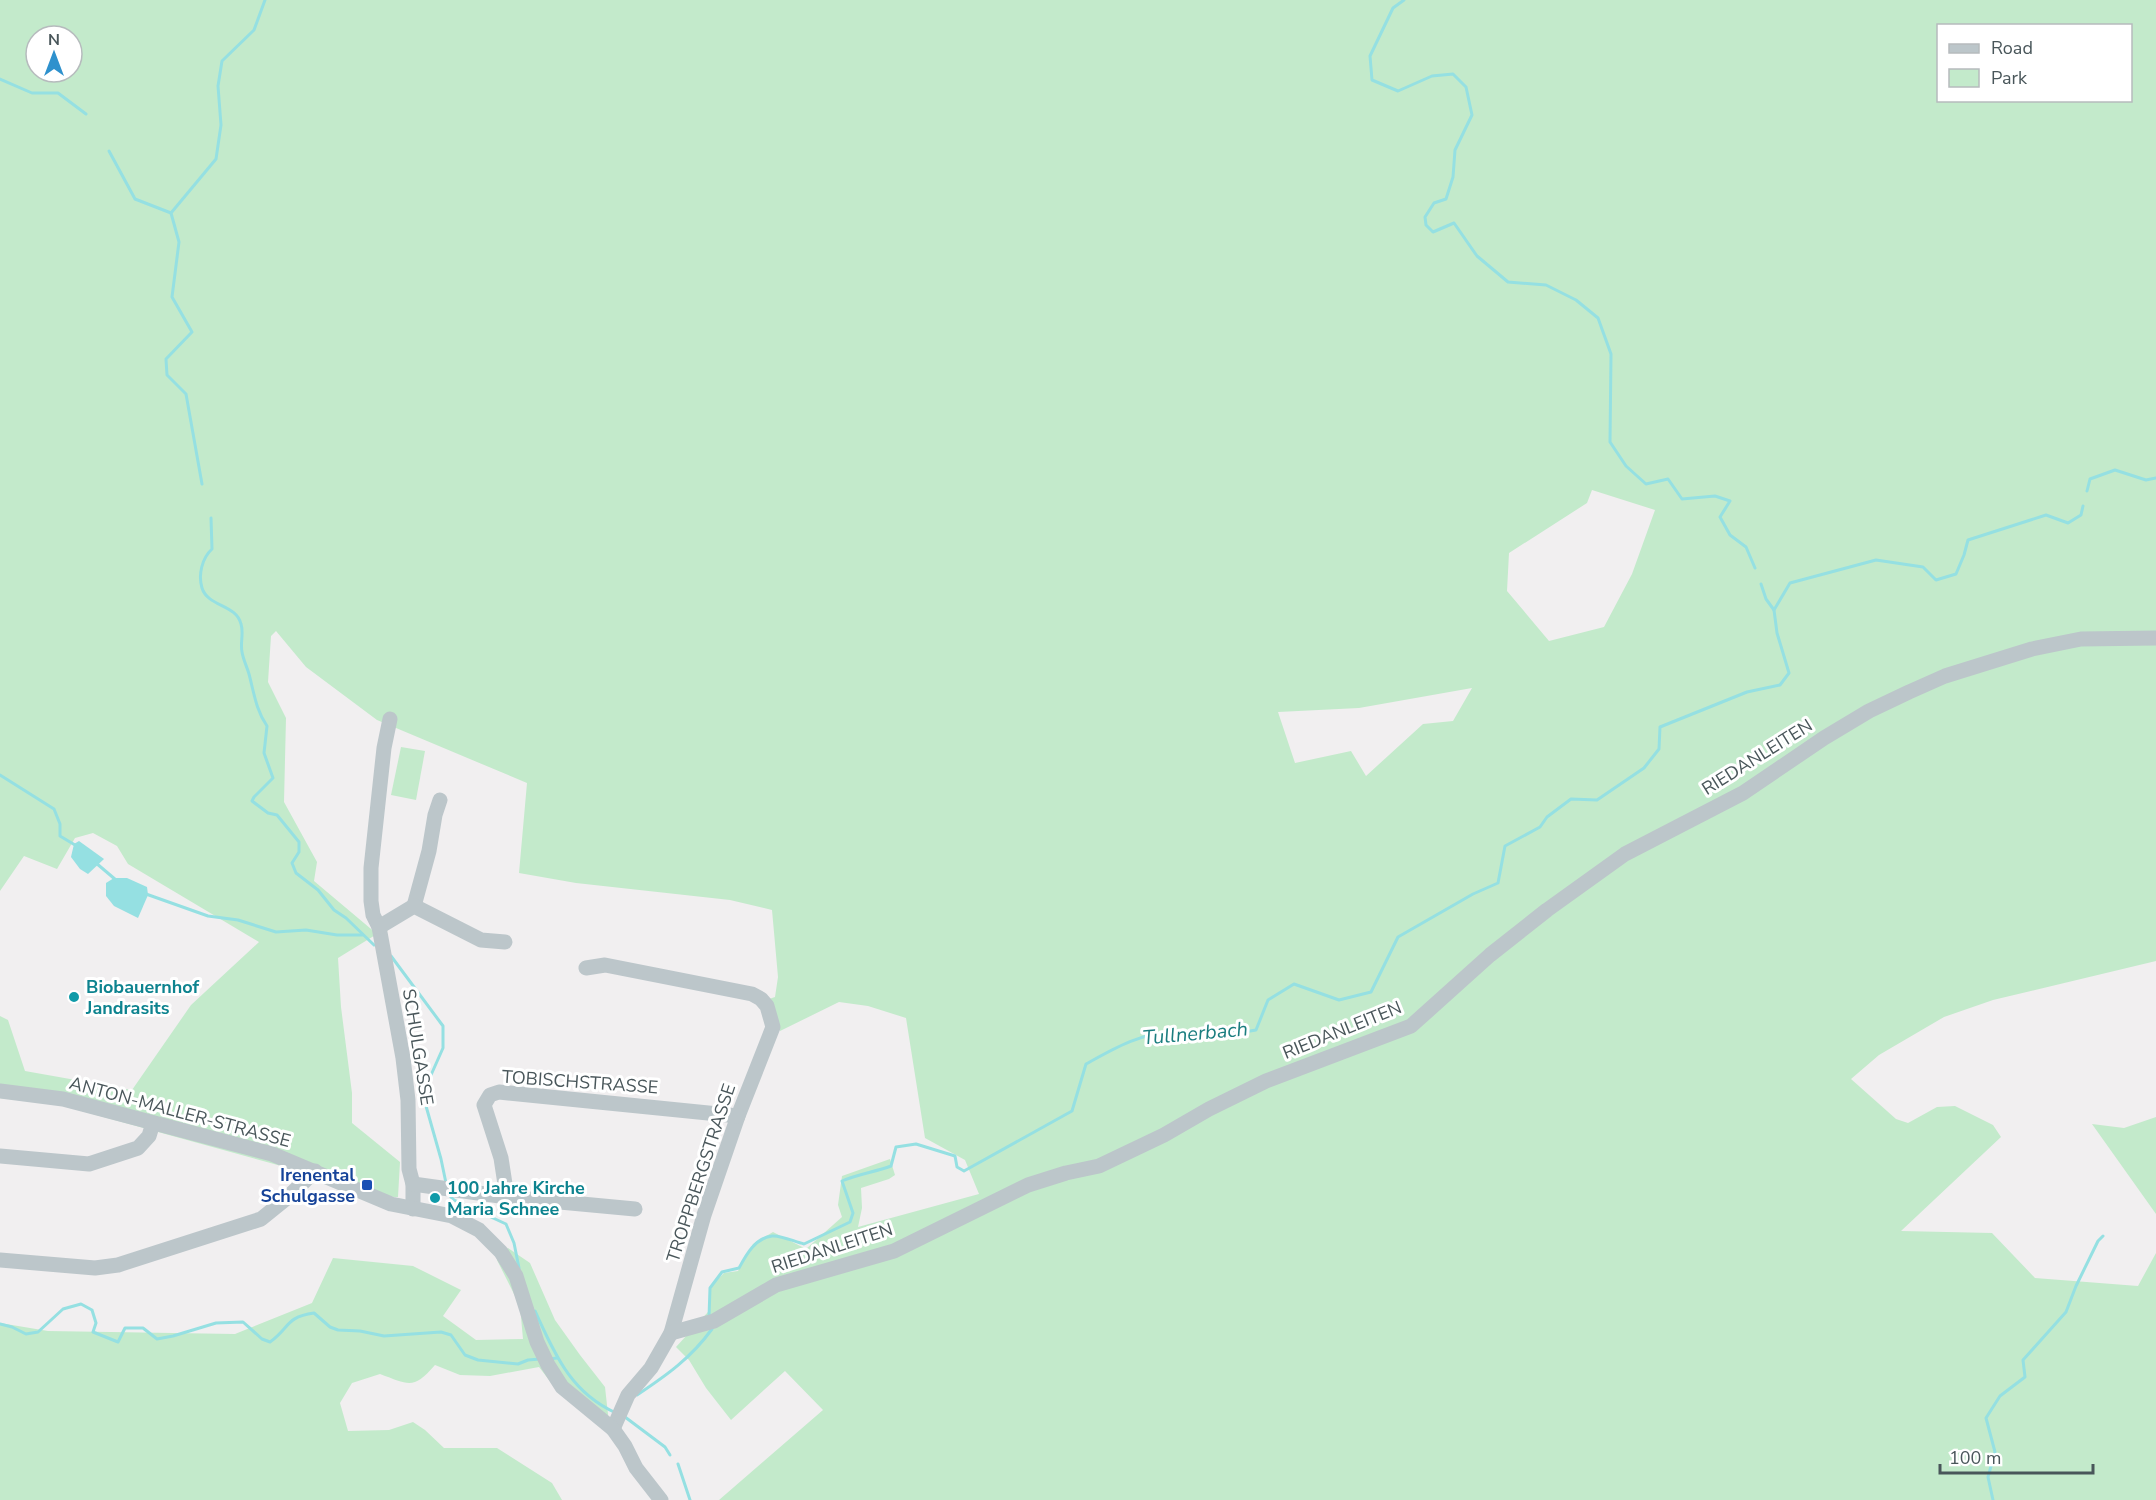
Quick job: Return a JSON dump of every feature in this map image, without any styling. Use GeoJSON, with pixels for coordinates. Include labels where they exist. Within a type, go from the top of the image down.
{"type":"FeatureCollection","features":[{"type":"Feature","properties":{"kind":"street","name":"RIEDANLEITEN"},"geometry":{"type":"LineString","coordinates":[[671,1333],[710,1323],[776,1285],[894,1251],[1029,1185],[1066,1173],[1099,1166],[1164,1135],[1209,1109],[1266,1081],[1411,1026],[1490,955],[1547,909],[1625,854],[1743,793],[1824,738],[1869,711],[1909,692],[1954,673],[2032,649],[2081,639],[2156,638]]}},
{"type":"Feature","properties":{"kind":"street","name":"SCHULGASSE"},"geometry":{"type":"LineString","coordinates":[[390,719],[384,748],[371,868],[371,901],[379,927],[404,1058],[413,1209]]}},
{"type":"Feature","properties":{"kind":"street"},"geometry":{"type":"LineString","coordinates":[[379,927],[414,906],[440,800]]}},
{"type":"Feature","properties":{"kind":"street"},"geometry":{"type":"LineString","coordinates":[[414,906],[481,940],[505,942]]}},
{"type":"Feature","properties":{"kind":"street","name":"TROPPBERGSTRASSE"},"geometry":{"type":"LineString","coordinates":[[586,968],[605,965],[752,994],[767,1006],[773,1027],[738,1116],[704,1215],[671,1333]]}},
{"type":"Feature","properties":{"kind":"street","name":"ANTON-MALLER-STRASSE"},"geometry":{"type":"LineString","coordinates":[[0,1091],[63,1099],[272,1154],[392,1204],[452,1216],[479,1230],[501,1252],[516,1276],[545,1359],[562,1387],[614,1424],[636,1468],[661,1500]]}},
{"type":"Feature","properties":{"kind":"street","name":"TOBISCHSTRASSE"},"geometry":{"type":"LineString","coordinates":[[507,1197],[501,1158],[484,1105],[490,1095],[499,1092],[738,1116]]}},
{"type":"Feature","properties":{"kind":"street"},"geometry":{"type":"LineString","coordinates":[[0,1156],[89,1164],[138,1148],[149,1136],[153,1123]]}},
{"type":"Feature","properties":{"kind":"street"},"geometry":{"type":"LineString","coordinates":[[0,1260],[95,1268],[118,1265],[261,1219],[315,1171]]}},
{"type":"Feature","properties":{"kind":"street"},"geometry":{"type":"LineString","coordinates":[[413,1184],[507,1197],[634,1209]]}},
{"type":"Feature","properties":{"kind":"street"},"geometry":{"type":"LineString","coordinates":[[614,1424],[623,1403],[651,1368],[671,1333]]}},
{"type":"Feature","properties":{"kind":"green space"},"geometry":{"type":"Polygon","coordinates":[[[0,0],[2156,0],[2156,961],[1993,1000],[1944,1017],[1879,1055],[1851,1079],[1896,1119],[1908,1123],[1937,1107],[1955,1106],[1993,1125],[2001,1137],[1901,1231],[1992,1233],[2035,1278],[2138,1286],[2156,1253],[2156,1500],[719,1500],[823,1410],[785,1371],[731,1420],[706,1388],[689,1360],[676,1347],[708,1312],[710,1287],[724,1273],[738,1271],[753,1244],[773,1232],[806,1249],[842,1217],[838,1205],[842,1176],[890,1159],[895,1175],[861,1188],[862,1208],[858,1227],[979,1194],[965,1160],[925,1138],[906,1018],[868,1006],[839,1002],[780,1031],[769,999],[775,997],[778,977],[772,910],[730,900],[576,883],[519,873],[527,783],[377,720],[306,667],[276,631],[271,636],[268,682],[286,718],[284,802],[317,862],[314,881],[377,934],[338,958],[341,1007],[352,1093],[352,1123],[400,1162],[398,1197],[60,1105],[0,1098],[0,1016],[8,1020],[25,1071],[132,1090],[191,1005],[259,942],[128,864],[117,846],[93,833],[75,838],[57,869],[24,856],[0,891],[0,0]],[[1592,490],[1587,503],[1509,553],[1507,591],[1549,641],[1604,627],[1632,574],[1655,510],[1592,490]],[[1472,688],[1359,708],[1278,712],[1295,763],[1351,751],[1366,776],[1423,724],[1453,721],[1472,688]]]}},
{"type":"Feature","properties":{"kind":"green space"},"geometry":{"type":"Polygon","coordinates":[[[401,747],[425,751],[416,800],[391,795],[401,747]]]}},
{"type":"Feature","properties":{"kind":"green space"},"geometry":{"type":"Polygon","coordinates":[[[2156,1117],[2156,1214],[2092,1124],[2124,1128],[2156,1117]]]}},
{"type":"Feature","properties":{"kind":"green space"},"geometry":{"type":"Polygon","coordinates":[[[508,1248],[530,1263],[555,1320],[605,1387],[610,1432],[556,1389],[539,1367],[490,1376],[460,1375],[435,1365],[416,1382],[410,1383],[380,1374],[352,1383],[340,1403],[348,1431],[389,1430],[413,1422],[444,1448],[497,1448],[552,1483],[562,1500],[0,1500],[0,1323],[48,1331],[235,1334],[312,1303],[333,1258],[413,1266],[461,1290],[443,1316],[476,1340],[523,1339],[520,1306],[497,1260],[508,1248]]]}},
{"type":"Feature","properties":{"kind":"water"},"geometry":{"type":"Polygon","coordinates":[[[79,841],[104,859],[88,874],[80,869],[71,857],[74,844],[79,841]]]}},
{"type":"Feature","properties":{"kind":"water"},"geometry":{"type":"Polygon","coordinates":[[[114,878],[127,878],[147,887],[148,895],[138,918],[114,906],[106,896],[106,883],[114,878]]]}},
{"type":"Feature","properties":{"kind":"waterway"},"geometry":{"type":"LineString","coordinates":[[202,484],[186,394],[167,375],[166,359],[192,332],[172,297],[179,242],[171,213],[216,159],[221,125],[218,86],[222,61],[254,30],[265,0]]}},
{"type":"Feature","properties":{"kind":"waterway"},"geometry":{"type":"LineString","coordinates":[[1404,0],[1393,8],[1370,56],[1372,80],[1398,91],[1432,76],[1453,74],[1466,87],[1472,115],[1455,150],[1453,177],[1446,199],[1434,203],[1425,217],[1426,225],[1433,232],[1454,223],[1477,256],[1508,282],[1546,285],[1576,300],[1598,318],[1611,354],[1610,442],[1626,466],[1646,484],[1668,479],[1682,499],[1715,496],[1730,501],[1720,517],[1730,535],[1746,547],[1755,568]]}},
{"type":"Feature","properties":{"kind":"waterway"},"geometry":{"type":"LineString","coordinates":[[0,79],[32,93],[58,93],[86,114]]}},
{"type":"Feature","properties":{"kind":"waterway"},"geometry":{"type":"LineString","coordinates":[[109,151],[135,199],[171,213]]}},
{"type":"Feature","properties":{"kind":"waterway","name":"Tullnerbach"},"geometry":{"type":"LineString","coordinates":[[2087,491],[2090,479],[2115,470],[2146,480],[2156,478]]}},
{"type":"Feature","properties":{"kind":"waterway","name":"Tullnerbach"},"geometry":{"type":"LineString","coordinates":[[709,1317],[710,1288],[722,1272],[739,1268],[752,1248],[766,1237],[780,1237],[804,1244],[850,1222],[853,1213],[842,1181],[891,1166],[896,1147],[916,1144],[955,1156],[957,1167],[964,1171],[1072,1111],[1086,1064],[1127,1043],[1160,1033],[1235,1033],[1256,1030],[1268,1000],[1294,984],[1339,1000],[1371,992],[1398,937],[1473,894],[1498,883],[1505,846],[1540,827],[1547,817],[1571,799],[1597,800],[1644,768],[1659,749],[1660,727],[1747,692],[1780,685],[1789,673],[1777,633],[1774,610],[1790,583],[1876,560],[1923,567],[1936,580],[1956,574],[1968,540],[2046,515],[2068,523],[2081,515],[2083,506]]}},
{"type":"Feature","properties":{"kind":"waterway"},"geometry":{"type":"LineString","coordinates":[[211,518],[212,549],[202,567],[200,578],[202,588],[210,599],[238,617],[242,627],[243,655],[258,708],[267,726],[264,753],[273,778],[252,801],[268,813],[277,815],[299,842],[299,852],[292,863],[296,873],[318,890],[334,910],[346,918],[374,945]]}},
{"type":"Feature","properties":{"kind":"waterway"},"geometry":{"type":"LineString","coordinates":[[1761,584],[1766,599],[1774,610]]}},
{"type":"Feature","properties":{"kind":"waterway"},"geometry":{"type":"LineString","coordinates":[[0,775],[54,809],[60,824],[60,836],[75,845]]}},
{"type":"Feature","properties":{"kind":"waterway"},"geometry":{"type":"LineString","coordinates":[[96,863],[116,880]]}},
{"type":"Feature","properties":{"kind":"waterway"},"geometry":{"type":"LineString","coordinates":[[146,894],[208,916],[238,920],[276,932],[306,930],[337,935],[362,935]]}},
{"type":"Feature","properties":{"kind":"waterway"},"geometry":{"type":"LineString","coordinates":[[391,956],[443,1026],[443,1048],[431,1075],[424,1099],[446,1183]]}},
{"type":"Feature","properties":{"kind":"waterway"},"geometry":{"type":"LineString","coordinates":[[449,1195],[454,1200],[506,1224],[514,1243],[519,1268]]}},
{"type":"Feature","properties":{"kind":"waterway"},"geometry":{"type":"LineString","coordinates":[[1993,1500],[1988,1477],[1995,1452],[1986,1418],[2000,1396],[2025,1377],[2023,1360],[2066,1312],[2076,1286],[2098,1241],[2103,1236]]}},
{"type":"Feature","properties":{"kind":"waterway"},"geometry":{"type":"LineString","coordinates":[[0,1324],[26,1334],[38,1332],[63,1309],[81,1304],[92,1310],[96,1323],[93,1332],[118,1342],[125,1328],[143,1328],[157,1339],[216,1323],[243,1322],[262,1339],[270,1342],[293,1320],[314,1313],[330,1327],[338,1330],[360,1331],[384,1336],[441,1332],[451,1335],[465,1355],[478,1360],[518,1364],[540,1359]]}},
{"type":"Feature","properties":{"kind":"waterway"},"geometry":{"type":"LineString","coordinates":[[535,1311],[557,1357],[575,1383],[600,1404],[616,1413]]}},
{"type":"Feature","properties":{"kind":"waterway","name":"Tullnerbach"},"geometry":{"type":"LineString","coordinates":[[637,1395],[687,1357],[712,1327]]}},
{"type":"Feature","properties":{"kind":"waterway"},"geometry":{"type":"LineString","coordinates":[[549,1359],[557,1358]]}},
{"type":"Feature","properties":{"kind":"waterway","name":"Tullnerbach"},"geometry":{"type":"LineString","coordinates":[[625,1417],[665,1447],[670,1455]]}},
{"type":"Feature","properties":{"kind":"waterway","name":"Tullnerbach"},"geometry":{"type":"LineString","coordinates":[[678,1464],[690,1500]]}},
{"type":"Feature","properties":{"kind":"place","name":"Biobauernhof Jandrasits"},"geometry":{"type":"Point","coordinates":[74,997]}},
{"type":"Feature","properties":{"kind":"place","name":"Irenental Schulgasse"},"geometry":{"type":"Point","coordinates":[367,1185]}},
{"type":"Feature","properties":{"kind":"place","name":"100 Jahre Kirche Maria Schnee"},"geometry":{"type":"Point","coordinates":[435,1198]}}]}
